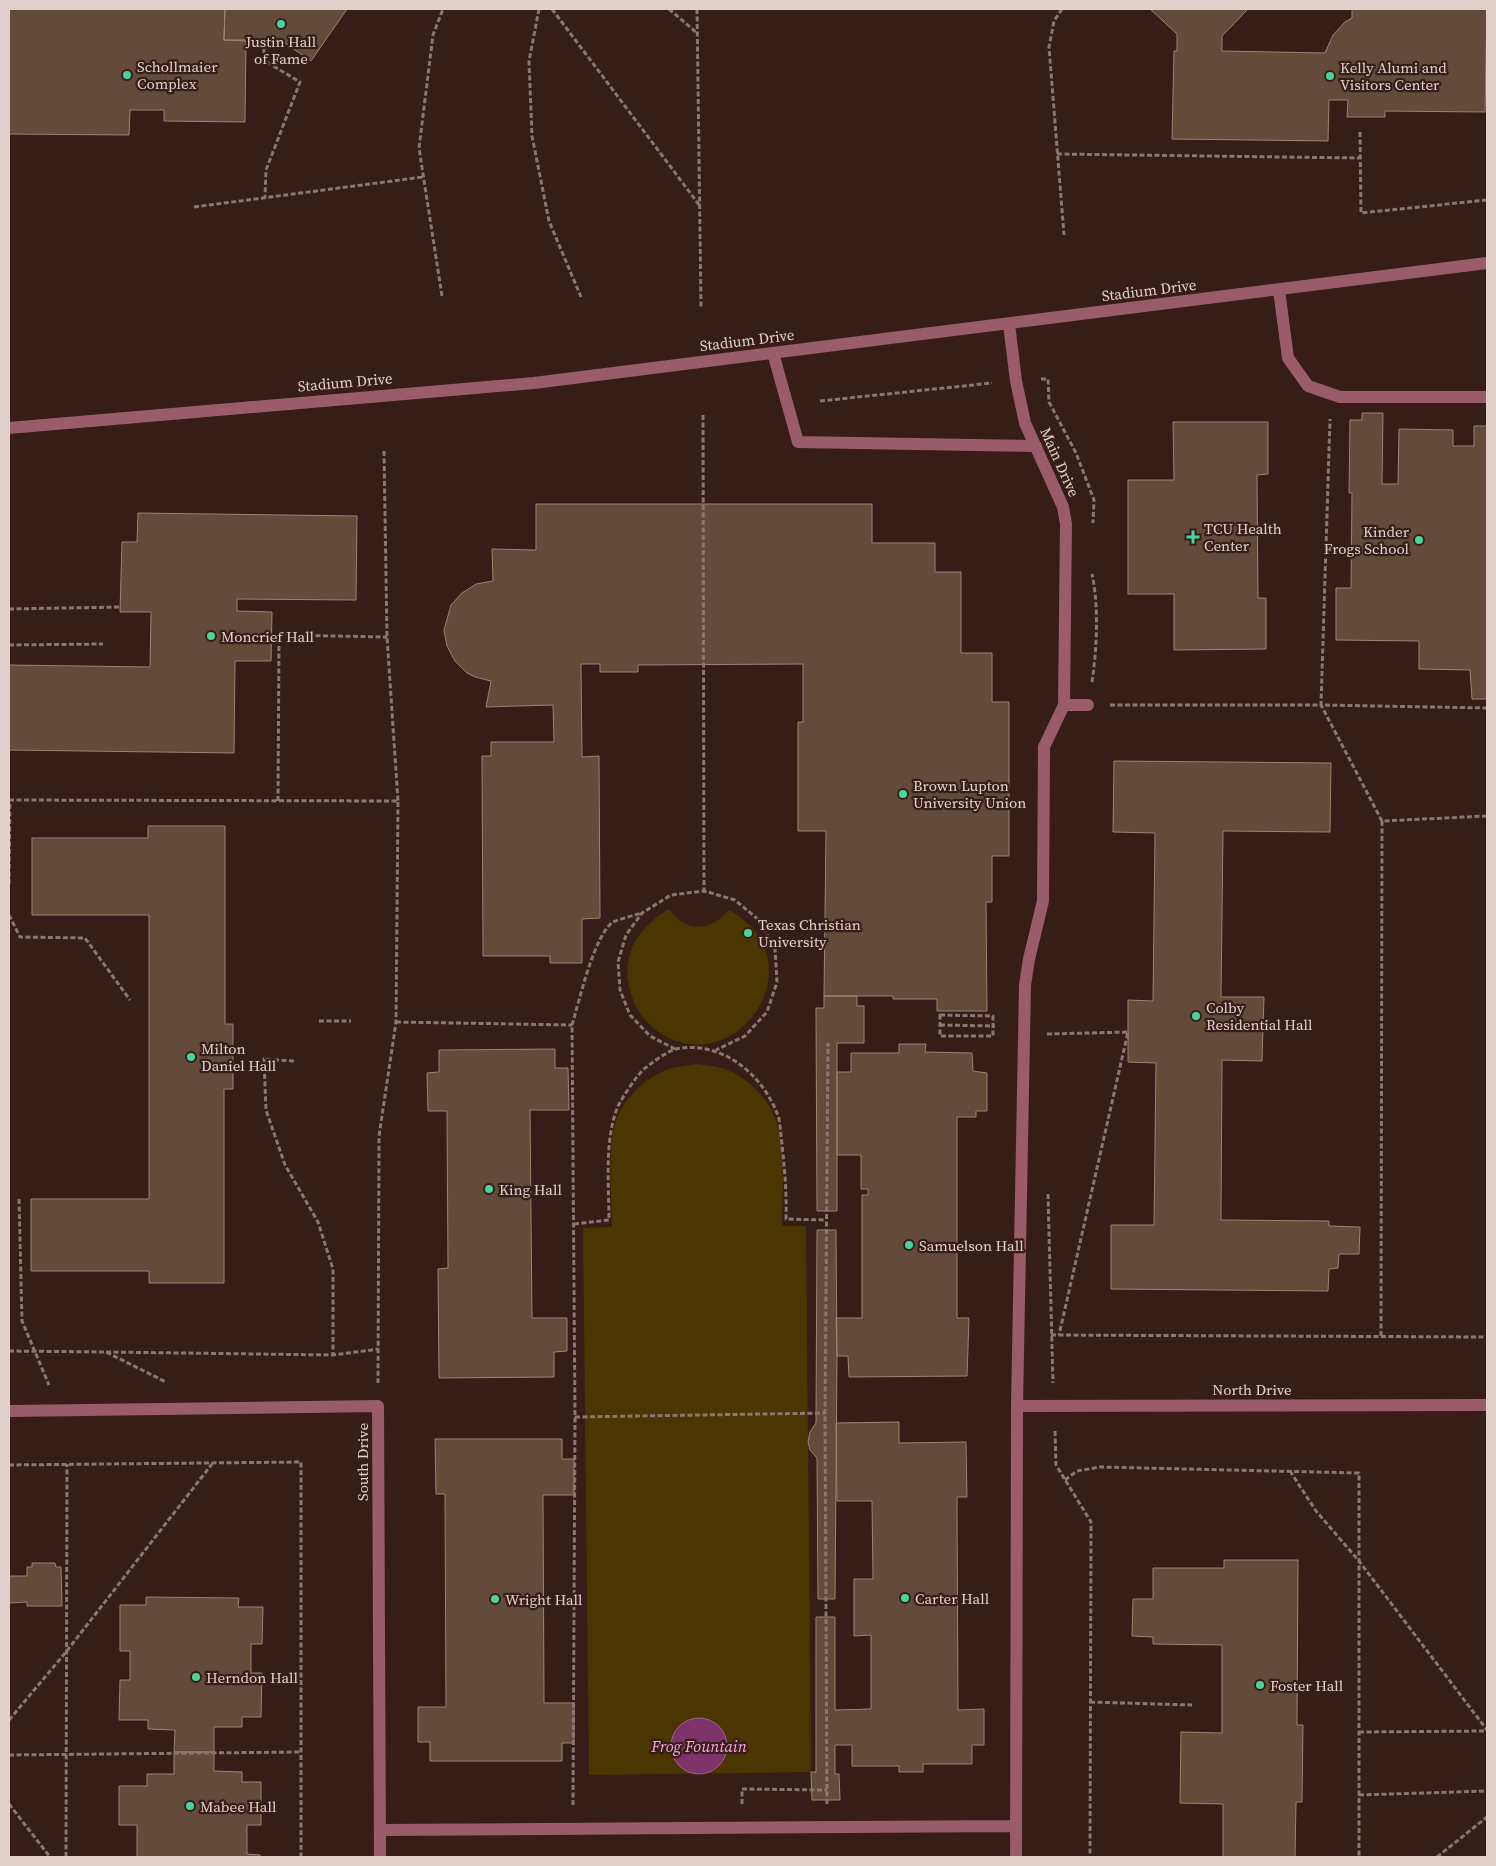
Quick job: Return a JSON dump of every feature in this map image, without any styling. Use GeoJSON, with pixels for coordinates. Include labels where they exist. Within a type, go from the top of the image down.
{"type":"FeatureCollection","features":[{"type":"Feature","properties":{"kind":"street","name":"Stadium Drive"},"geometry":{"type":"LineString","coordinates":[[9,428],[534,383],[1487,263]]}},
{"type":"Feature","properties":{"kind":"street"},"geometry":{"type":"LineString","coordinates":[[1279,290],[1288,358],[1308,386],[1340,397],[1487,397]]}},
{"type":"Feature","properties":{"kind":"street","name":"Main Drive"},"geometry":{"type":"LineString","coordinates":[[1009,324],[1016,381],[1025,423],[1063,507],[1066,524],[1064,705]]}},
{"type":"Feature","properties":{"kind":"street"},"geometry":{"type":"LineString","coordinates":[[773,353],[798,442],[1036,446]]}},
{"type":"Feature","properties":{"kind":"street"},"geometry":{"type":"LineString","coordinates":[[1016,1857],[1017,1406],[1025,985],[1027,964],[1043,901],[1044,747],[1064,705],[1088,705]]}},
{"type":"Feature","properties":{"kind":"street","name":"North Drive"},"geometry":{"type":"LineString","coordinates":[[1017,1406],[1487,1405]]}},
{"type":"Feature","properties":{"kind":"street","name":"South Drive"},"geometry":{"type":"LineString","coordinates":[[9,1411],[378,1406],[380,1857]]}},
{"type":"Feature","properties":{"kind":"street"},"geometry":{"type":"LineString","coordinates":[[380,1830],[1016,1826]]}},
{"type":"Feature","properties":{"kind":"path"},"geometry":{"type":"LineString","coordinates":[[442,296],[419,148],[434,34],[443,9]]}},
{"type":"Feature","properties":{"kind":"path"},"geometry":{"type":"LineString","coordinates":[[539,9],[529,61],[532,136],[549,221],[581,297]]}},
{"type":"Feature","properties":{"kind":"path"},"geometry":{"type":"LineString","coordinates":[[552,9],[700,207]]}},
{"type":"Feature","properties":{"kind":"path"},"geometry":{"type":"LineString","coordinates":[[669,9],[697,34]]}},
{"type":"Feature","properties":{"kind":"path"},"geometry":{"type":"LineString","coordinates":[[697,9],[701,307]]}},
{"type":"Feature","properties":{"kind":"path"},"geometry":{"type":"LineString","coordinates":[[1062,9],[1054,21],[1048,47],[1064,235]]}},
{"type":"Feature","properties":{"kind":"path"},"geometry":{"type":"LineString","coordinates":[[263,41],[265,61],[300,82],[266,170],[265,198]]}},
{"type":"Feature","properties":{"kind":"path"},"geometry":{"type":"LineString","coordinates":[[1360,132],[1361,213],[1487,200]]}},
{"type":"Feature","properties":{"kind":"path"},"geometry":{"type":"LineString","coordinates":[[1057,154],[1359,158]]}},
{"type":"Feature","properties":{"kind":"path"},"geometry":{"type":"LineString","coordinates":[[194,207],[423,177]]}},
{"type":"Feature","properties":{"kind":"path"},"geometry":{"type":"LineString","coordinates":[[820,401],[1048,379]]}},
{"type":"Feature","properties":{"kind":"path"},"geometry":{"type":"LineString","coordinates":[[1330,414],[1320,705],[1382,821],[1381,1336]]}},
{"type":"Feature","properties":{"kind":"path"},"geometry":{"type":"LineString","coordinates":[[703,415],[704,891]]}},
{"type":"Feature","properties":{"kind":"path"},"geometry":{"type":"LineString","coordinates":[[378,1406],[379,1136],[396,1022],[398,801],[387,637],[384,451]]}},
{"type":"Feature","properties":{"kind":"path"},"geometry":{"type":"LineString","coordinates":[[9,610],[120,607]]}},
{"type":"Feature","properties":{"kind":"path"},"geometry":{"type":"LineString","coordinates":[[278,801],[279,636],[387,637]]}},
{"type":"Feature","properties":{"kind":"path"},"geometry":{"type":"LineString","coordinates":[[9,646],[103,644]]}},
{"type":"Feature","properties":{"kind":"path"},"geometry":{"type":"LineString","coordinates":[[1088,705],[1320,705],[1487,708]]}},
{"type":"Feature","properties":{"kind":"path"},"geometry":{"type":"LineString","coordinates":[[9,884],[10,800],[398,801]]}},
{"type":"Feature","properties":{"kind":"path"},"geometry":{"type":"LineString","coordinates":[[1382,821],[1487,816]]}},
{"type":"Feature","properties":{"kind":"path"},"geometry":{"type":"LineString","coordinates":[[573,1828],[575,1417],[572,1025],[588,966],[603,935],[613,921],[642,913],[671,895],[704,891],[735,900],[760,921],[775,949],[777,982],[766,1012],[745,1036],[716,1051]]}},
{"type":"Feature","properties":{"kind":"path"},"geometry":{"type":"LineString","coordinates":[[642,913],[626,935],[618,962],[620,990],[630,1015],[650,1036],[675,1049],[708,1048],[716,1051],[740,1064],[762,1085],[778,1114],[783,1153],[786,1219],[826,1220]]}},
{"type":"Feature","properties":{"kind":"path"},"geometry":{"type":"LineString","coordinates":[[9,915],[20,938],[84,938],[130,1000]]}},
{"type":"Feature","properties":{"kind":"path"},"geometry":{"type":"LineString","coordinates":[[940,1015],[993,1016],[993,1036],[940,1036],[940,1025],[940,1015]]}},
{"type":"Feature","properties":{"kind":"path"},"geometry":{"type":"LineString","coordinates":[[319,1021],[351,1021]]}},
{"type":"Feature","properties":{"kind":"path"},"geometry":{"type":"LineString","coordinates":[[396,1022],[572,1025]]}},
{"type":"Feature","properties":{"kind":"path"},"geometry":{"type":"LineString","coordinates":[[940,1025],[985,1026]]}},
{"type":"Feature","properties":{"kind":"path"},"geometry":{"type":"LineString","coordinates":[[1045,1026],[1045,1040]]}},
{"type":"Feature","properties":{"kind":"path"},"geometry":{"type":"LineString","coordinates":[[1045,1034],[1128,1032],[1058,1335]]}},
{"type":"Feature","properties":{"kind":"path"},"geometry":{"type":"LineString","coordinates":[[828,1043],[825,1413],[828,1827]]}},
{"type":"Feature","properties":{"kind":"path"},"geometry":{"type":"LineString","coordinates":[[574,1224],[608,1220],[610,1135],[618,1106],[643,1070],[675,1049]]}},
{"type":"Feature","properties":{"kind":"path"},"geometry":{"type":"LineString","coordinates":[[294,1061],[264,1059],[266,1110],[285,1165],[318,1222],[333,1269],[333,1355]]}},
{"type":"Feature","properties":{"kind":"path"},"geometry":{"type":"LineString","coordinates":[[1048,1190],[1056,1465],[1091,1522],[1090,1857]]}},
{"type":"Feature","properties":{"kind":"path"},"geometry":{"type":"LineString","coordinates":[[19,1199],[22,1321],[49,1386],[48,1410]]}},
{"type":"Feature","properties":{"kind":"path"},"geometry":{"type":"LineString","coordinates":[[1052,1335],[1487,1337]]}},
{"type":"Feature","properties":{"kind":"path"},"geometry":{"type":"LineString","coordinates":[[9,1350],[333,1355],[379,1349]]}},
{"type":"Feature","properties":{"kind":"path"},"geometry":{"type":"LineString","coordinates":[[106,1352],[174,1387]]}},
{"type":"Feature","properties":{"kind":"path"},"geometry":{"type":"LineString","coordinates":[[575,1417],[825,1413]]}},
{"type":"Feature","properties":{"kind":"path"},"geometry":{"type":"LineString","coordinates":[[9,1465],[301,1462],[301,1857]]}},
{"type":"Feature","properties":{"kind":"path"},"geometry":{"type":"LineString","coordinates":[[9,1720],[66,1652],[213,1463]]}},
{"type":"Feature","properties":{"kind":"path"},"geometry":{"type":"LineString","coordinates":[[66,1857],[67,1464]]}},
{"type":"Feature","properties":{"kind":"path"},"geometry":{"type":"LineString","coordinates":[[1065,1480],[1077,1471],[1100,1467],[1359,1473],[1359,1857]]}},
{"type":"Feature","properties":{"kind":"path"},"geometry":{"type":"LineString","coordinates":[[1290,1471],[1316,1511],[1359,1561],[1487,1731]]}},
{"type":"Feature","properties":{"kind":"path"},"geometry":{"type":"LineString","coordinates":[[1090,1702],[1192,1705]]}},
{"type":"Feature","properties":{"kind":"path"},"geometry":{"type":"LineString","coordinates":[[1359,1732],[1487,1731]]}},
{"type":"Feature","properties":{"kind":"path"},"geometry":{"type":"LineString","coordinates":[[9,1755],[301,1752]]}},
{"type":"Feature","properties":{"kind":"path"},"geometry":{"type":"LineString","coordinates":[[743,1828],[742,1789],[827,1790]]}},
{"type":"Feature","properties":{"kind":"path"},"geometry":{"type":"LineString","coordinates":[[1359,1795],[1487,1791]]}},
{"type":"Feature","properties":{"kind":"path"},"geometry":{"type":"LineString","coordinates":[[9,1804],[50,1857]]}},
{"type":"Feature","properties":{"kind":"path"},"geometry":{"type":"LineString","coordinates":[[1437,1857],[1487,1817]]}},
{"type":"Feature","properties":{"kind":"shaded area"},"geometry":{"type":"Polygon","coordinates":[[[669,909],[683,922],[690,926],[698,927],[714,922],[729,910],[745,921],[763,944],[769,969],[765,994],[753,1016],[734,1033],[711,1043],[684,1043],[657,1031],[641,1015],[631,995],[628,968],[632,947],[651,922],[669,909]]]}},
{"type":"Feature","properties":{"kind":"shaded area"},"geometry":{"type":"Polygon","coordinates":[[[695,1064],[722,1068],[740,1076],[756,1089],[769,1105],[777,1123],[782,1146],[782,1226],[806,1226],[811,1772],[589,1775],[583,1228],[612,1227],[611,1147],[615,1124],[623,1106],[636,1090],[651,1078],[672,1068],[695,1064]]]}},
{"type":"Feature","properties":{"kind":"water","name":"Frog Fountain"},"geometry":{"type":"Polygon","coordinates":[[[699,1718],[710,1720],[719,1726],[725,1735],[727,1746],[725,1757],[719,1766],[710,1772],[699,1774],[688,1772],[679,1766],[673,1757],[671,1746],[673,1735],[679,1726],[688,1720],[699,1718]]]}},
{"type":"Feature","properties":{"kind":"building","name":"Schollmaier Complex"},"geometry":{"type":"Polygon","coordinates":[[[9,9],[225,9],[224,40],[246,40],[245,122],[164,121],[164,110],[130,110],[129,135],[9,134],[9,9]]]}},
{"type":"Feature","properties":{"kind":"building","name":"Justin Hall of Fame"},"geometry":{"type":"Polygon","coordinates":[[[225,9],[347,9],[311,61],[285,43],[224,40],[225,9]]]}},
{"type":"Feature","properties":{"kind":"building","name":"Kelly Alumi and Visitors Center"},"geometry":{"type":"Polygon","coordinates":[[[1150,9],[1248,9],[1222,36],[1222,51],[1325,53],[1333,35],[1345,22],[1352,18],[1352,9],[1487,9],[1485,112],[1385,111],[1385,117],[1347,117],[1348,100],[1329,100],[1328,141],[1172,139],[1174,51],[1177,51],[1177,34],[1150,9]]]}},
{"type":"Feature","properties":{"kind":"building","name":"Kinder Frogs School"},"geometry":{"type":"Polygon","coordinates":[[[1362,413],[1383,413],[1382,484],[1398,484],[1399,429],[1453,430],[1453,446],[1474,446],[1474,426],[1487,426],[1487,699],[1472,699],[1470,670],[1419,669],[1419,641],[1336,640],[1336,588],[1351,588],[1352,493],[1349,493],[1350,420],[1362,420],[1362,413]]]}},
{"type":"Feature","properties":{"kind":"building","name":"TCU Health Center"},"geometry":{"type":"Polygon","coordinates":[[[1173,422],[1268,422],[1268,474],[1257,475],[1258,598],[1266,598],[1266,649],[1174,650],[1174,594],[1128,594],[1128,480],[1174,480],[1173,422]]]}},
{"type":"Feature","properties":{"kind":"building","name":"Brown Lupton University Union"},"geometry":{"type":"Polygon","coordinates":[[[536,504],[872,504],[872,543],[935,543],[935,572],[961,572],[961,653],[992,653],[992,702],[1009,702],[1009,856],[992,856],[992,902],[986,902],[987,1011],[937,1011],[937,999],[893,999],[893,996],[824,996],[826,831],[798,831],[798,722],[803,722],[803,664],[638,665],[638,672],[600,672],[600,664],[581,664],[582,757],[599,756],[600,918],[582,919],[582,963],[550,963],[550,956],[483,956],[482,756],[491,756],[491,742],[554,742],[553,705],[486,707],[491,681],[467,673],[455,661],[447,646],[444,630],[451,605],[462,593],[476,584],[493,581],[492,549],[536,550],[536,504]]]}},
{"type":"Feature","properties":{"kind":"building","name":"Moncrief Hall"},"geometry":{"type":"Polygon","coordinates":[[[138,513],[357,516],[356,600],[237,599],[237,611],[272,612],[271,661],[235,661],[234,753],[9,750],[9,665],[150,667],[151,612],[120,612],[122,542],[137,542],[138,513]]]}},
{"type":"Feature","properties":{"kind":"building","name":"Colby Residential Hall"},"geometry":{"type":"Polygon","coordinates":[[[1114,761],[1331,763],[1330,832],[1223,831],[1221,997],[1264,997],[1262,1061],[1222,1060],[1221,1220],[1329,1221],[1329,1226],[1360,1227],[1359,1254],[1339,1254],[1338,1268],[1329,1269],[1328,1291],[1111,1289],[1111,1225],[1154,1225],[1156,1063],[1128,1062],[1128,1000],[1153,1001],[1155,833],[1113,832],[1114,761]]]}},
{"type":"Feature","properties":{"kind":"building","name":"Milton Daniel Hall"},"geometry":{"type":"Polygon","coordinates":[[[148,826],[225,826],[225,1024],[233,1024],[233,1089],[224,1089],[224,1283],[149,1283],[149,1271],[31,1271],[31,1199],[149,1199],[149,915],[32,915],[32,838],[148,838],[148,826]]]}},
{"type":"Feature","properties":{"kind":"building"},"geometry":{"type":"Polygon","coordinates":[[[824,996],[857,996],[857,1006],[864,1006],[864,1043],[837,1043],[837,1211],[817,1211],[816,1008],[824,1008],[824,996]]]}},
{"type":"Feature","properties":{"kind":"building","name":"Samuelson Hall"},"geometry":{"type":"Polygon","coordinates":[[[899,1044],[926,1044],[925,1052],[972,1053],[973,1071],[987,1073],[987,1111],[976,1111],[976,1117],[957,1117],[957,1318],[969,1318],[967,1376],[849,1377],[848,1356],[837,1356],[836,1318],[862,1318],[862,1195],[868,1195],[868,1189],[861,1189],[861,1155],[837,1155],[837,1072],[851,1072],[851,1053],[899,1053],[899,1044]]]}},
{"type":"Feature","properties":{"kind":"building","name":"King Hall"},"geometry":{"type":"Polygon","coordinates":[[[555,1049],[555,1068],[568,1068],[569,1110],[530,1110],[532,1318],[567,1318],[567,1351],[554,1352],[554,1377],[439,1378],[438,1269],[448,1268],[447,1111],[428,1111],[427,1073],[439,1072],[439,1050],[555,1049]]]}},
{"type":"Feature","properties":{"kind":"building"},"geometry":{"type":"Polygon","coordinates":[[[817,1230],[836,1230],[835,1599],[818,1599],[817,1458],[810,1450],[808,1442],[810,1432],[816,1423],[817,1230]]]}},
{"type":"Feature","properties":{"kind":"building","name":"Carter Hall"},"geometry":{"type":"Polygon","coordinates":[[[899,1422],[899,1443],[966,1442],[967,1497],[957,1497],[958,1710],[984,1709],[984,1745],[972,1745],[972,1764],[923,1764],[923,1772],[899,1772],[899,1766],[852,1766],[852,1745],[835,1745],[835,1774],[839,1774],[840,1800],[812,1800],[811,1772],[816,1772],[816,1617],[835,1617],[835,1710],[871,1709],[871,1635],[854,1636],[854,1579],[873,1579],[872,1501],[837,1501],[836,1423],[899,1422]]]}},
{"type":"Feature","properties":{"kind":"building","name":"Wright Hall"},"geometry":{"type":"Polygon","coordinates":[[[435,1439],[562,1439],[562,1459],[574,1459],[574,1495],[543,1495],[544,1703],[574,1703],[574,1743],[562,1743],[562,1761],[430,1761],[430,1742],[418,1742],[418,1707],[446,1707],[445,1494],[436,1494],[435,1439]]]}},
{"type":"Feature","properties":{"kind":"building","name":"Foster Hall"},"geometry":{"type":"Polygon","coordinates":[[[1224,1560],[1298,1560],[1297,1725],[1303,1725],[1302,1802],[1296,1802],[1295,1857],[1223,1857],[1223,1804],[1180,1803],[1181,1732],[1222,1733],[1222,1645],[1153,1644],[1153,1637],[1132,1636],[1133,1599],[1153,1599],[1153,1568],[1224,1568],[1224,1560]]]}},
{"type":"Feature","properties":{"kind":"building"},"geometry":{"type":"Polygon","coordinates":[[[32,1563],[55,1563],[56,1567],[61,1567],[62,1606],[27,1606],[27,1602],[9,1603],[9,1576],[27,1576],[27,1567],[32,1567],[32,1563]]]}},
{"type":"Feature","properties":{"kind":"building","name":"Herndon Hall"},"geometry":{"type":"Polygon","coordinates":[[[146,1597],[239,1598],[238,1607],[263,1607],[262,1644],[251,1644],[251,1673],[262,1673],[261,1717],[242,1717],[242,1727],[214,1727],[214,1752],[174,1752],[175,1730],[148,1729],[148,1720],[119,1720],[120,1680],[130,1680],[130,1651],[120,1651],[120,1605],[146,1605],[146,1597]]]}},
{"type":"Feature","properties":{"kind":"building","name":"Mabee Hall"},"geometry":{"type":"Polygon","coordinates":[[[174,1752],[214,1752],[214,1771],[242,1772],[242,1782],[261,1782],[261,1825],[247,1825],[247,1854],[260,1855],[260,1857],[137,1857],[137,1825],[119,1825],[119,1786],[147,1786],[147,1774],[174,1774],[174,1752]]]}},
{"type":"Feature","properties":{"kind":"place","name":"Justin Hall of Fame"},"geometry":{"type":"Point","coordinates":[281,24]}},
{"type":"Feature","properties":{"kind":"place","name":"Schollmaier Complex"},"geometry":{"type":"Point","coordinates":[127,75]}},
{"type":"Feature","properties":{"kind":"place","name":"Kelly Alumi and Visitors Center"},"geometry":{"type":"Point","coordinates":[1330,76]}},
{"type":"Feature","properties":{"kind":"place","name":"TCU Health Center"},"geometry":{"type":"Point","coordinates":[1193,537]}},
{"type":"Feature","properties":{"kind":"place","name":"Kinder Frogs School"},"geometry":{"type":"Point","coordinates":[1419,540]}},
{"type":"Feature","properties":{"kind":"place","name":"Moncrief Hall"},"geometry":{"type":"Point","coordinates":[211,636]}},
{"type":"Feature","properties":{"kind":"place","name":"Brown Lupton University Union"},"geometry":{"type":"Point","coordinates":[903,794]}},
{"type":"Feature","properties":{"kind":"place","name":"Texas Christian University"},"geometry":{"type":"Point","coordinates":[748,933]}},
{"type":"Feature","properties":{"kind":"place","name":"Colby Residential Hall"},"geometry":{"type":"Point","coordinates":[1196,1016]}},
{"type":"Feature","properties":{"kind":"place","name":"Milton Daniel Hall"},"geometry":{"type":"Point","coordinates":[191,1057]}},
{"type":"Feature","properties":{"kind":"place","name":"King Hall"},"geometry":{"type":"Point","coordinates":[489,1189]}},
{"type":"Feature","properties":{"kind":"place","name":"Samuelson Hall"},"geometry":{"type":"Point","coordinates":[909,1245]}},
{"type":"Feature","properties":{"kind":"place","name":"Carter Hall"},"geometry":{"type":"Point","coordinates":[905,1598]}},
{"type":"Feature","properties":{"kind":"place","name":"Wright Hall"},"geometry":{"type":"Point","coordinates":[495,1599]}},
{"type":"Feature","properties":{"kind":"place","name":"Herndon Hall"},"geometry":{"type":"Point","coordinates":[196,1677]}},
{"type":"Feature","properties":{"kind":"place","name":"Foster Hall"},"geometry":{"type":"Point","coordinates":[1260,1685]}},
{"type":"Feature","properties":{"kind":"place","name":"Mabee Hall"},"geometry":{"type":"Point","coordinates":[190,1806]}}]}
